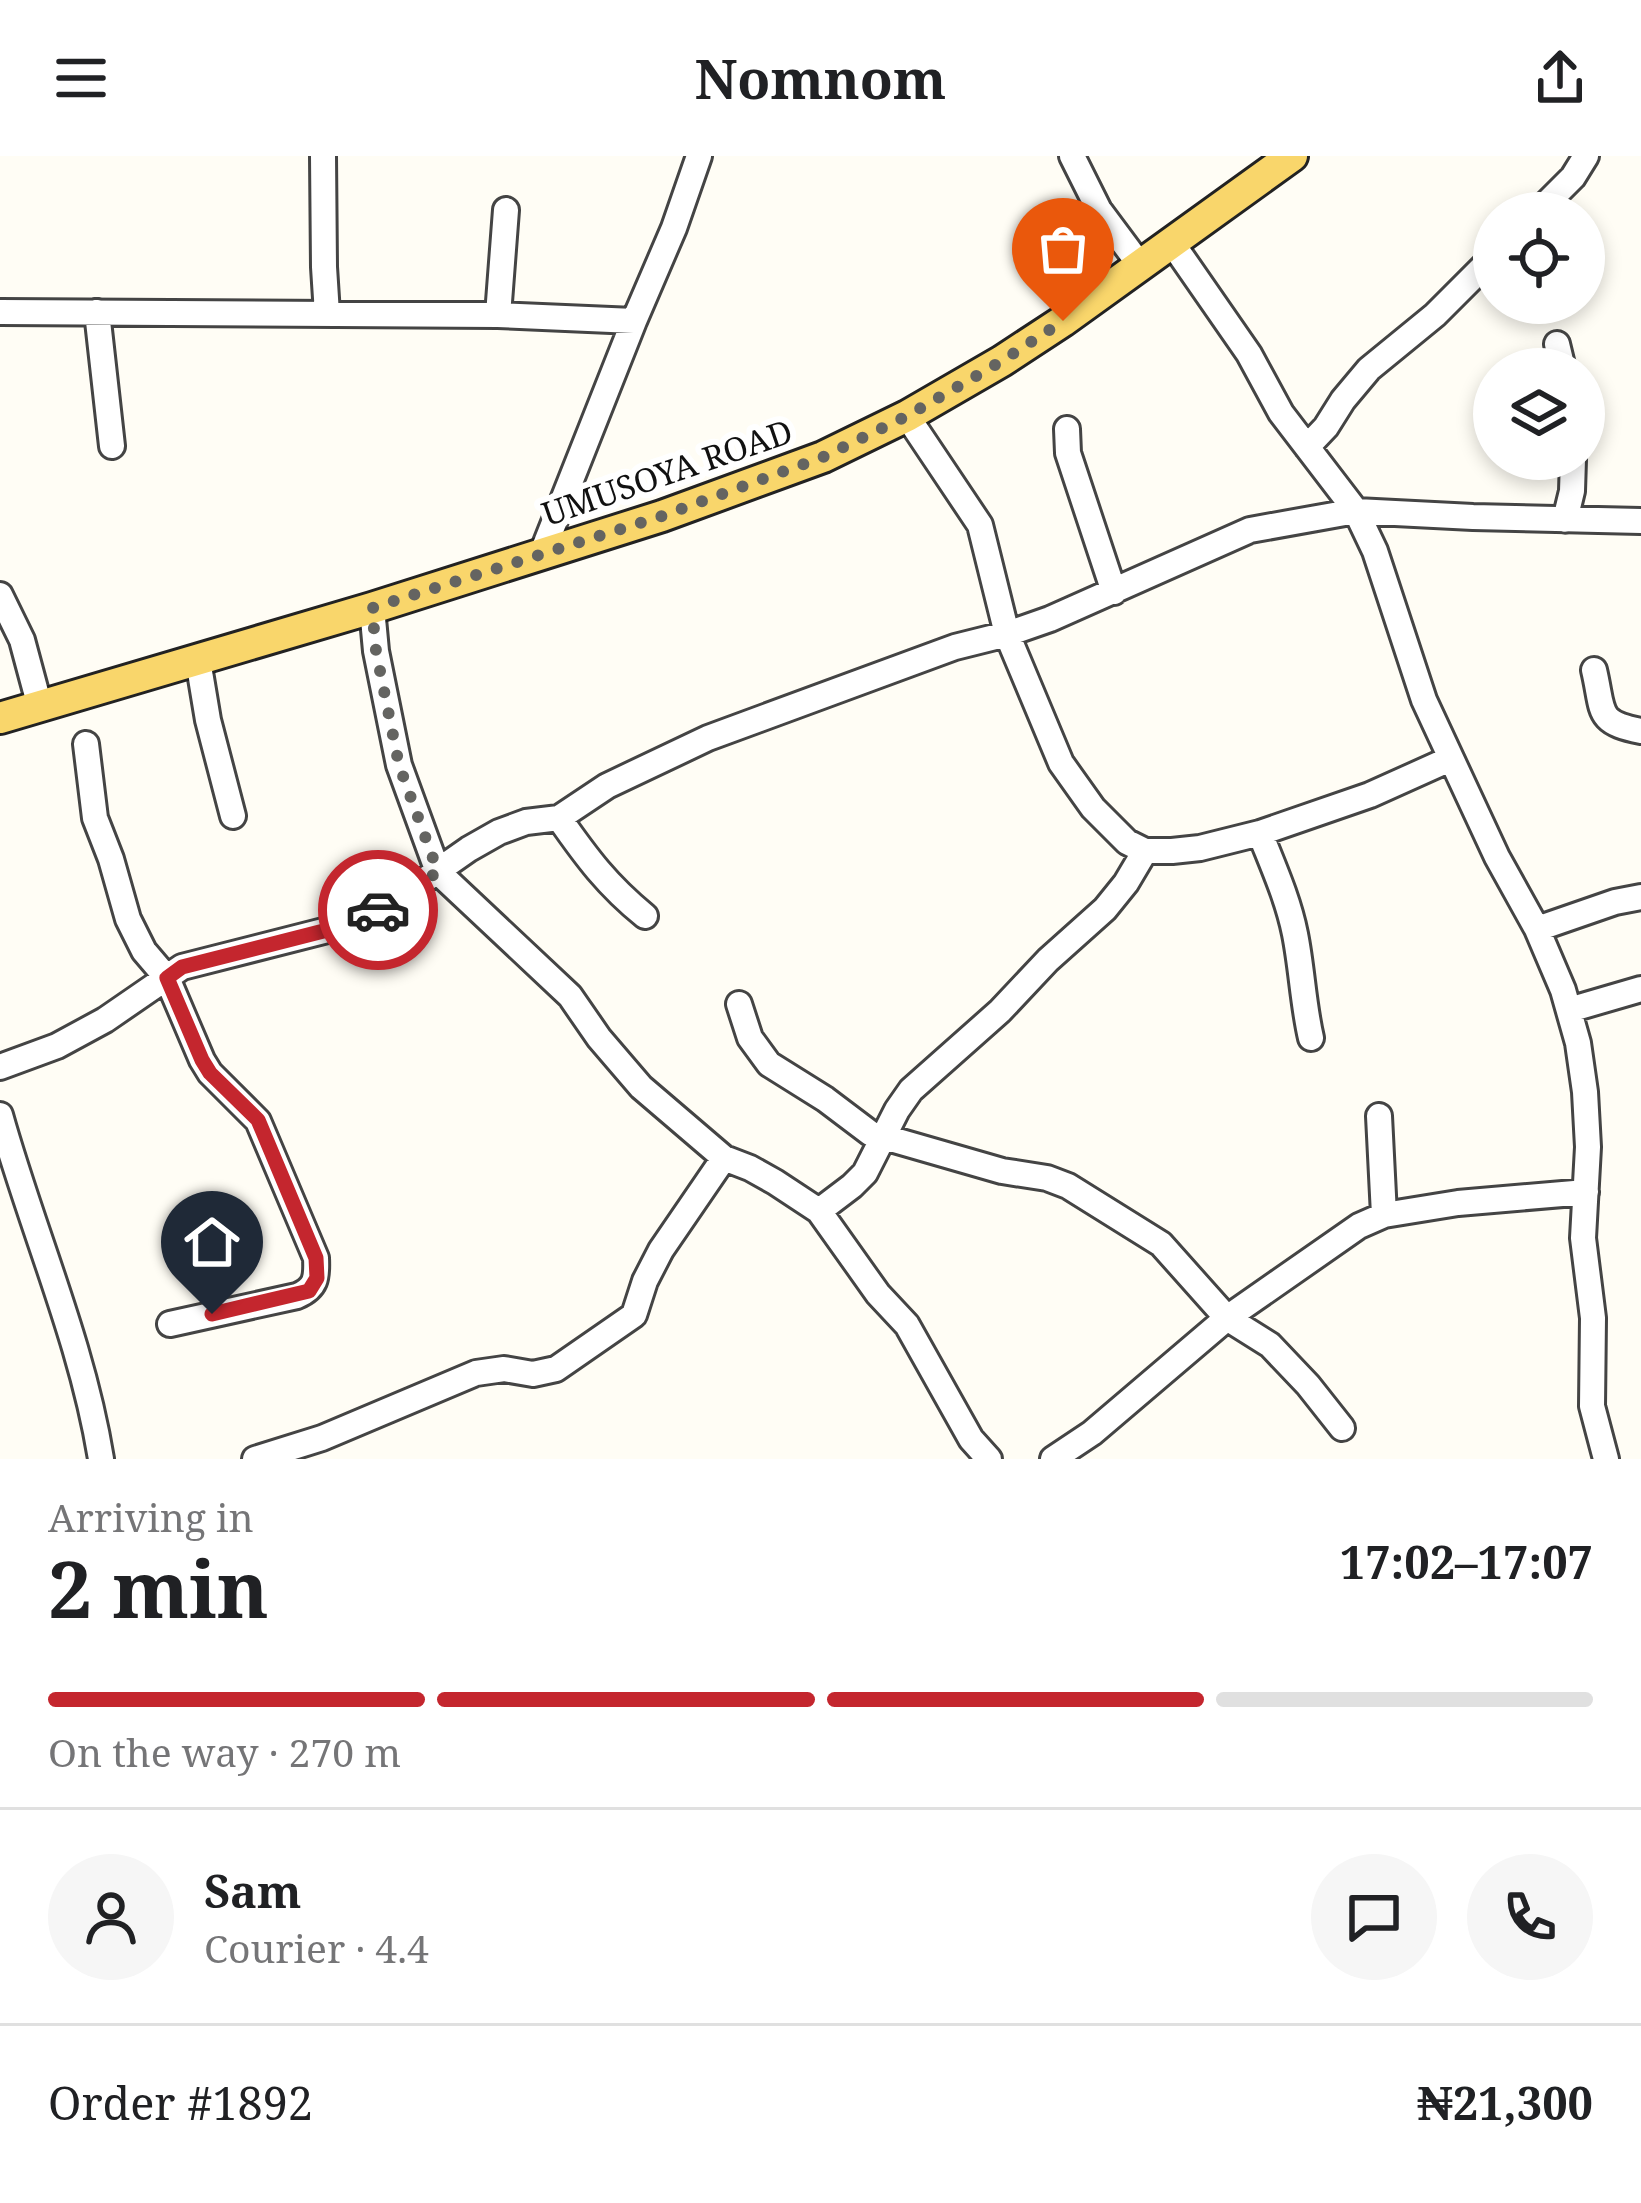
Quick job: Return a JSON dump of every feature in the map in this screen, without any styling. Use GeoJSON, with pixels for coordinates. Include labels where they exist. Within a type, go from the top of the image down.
{"type":"FeatureCollection","features":[{"type":"Feature","properties":{"kind":"main road","name":"UMUSOYA ROAD"},"geometry":{"type":"LineString","coordinates":[[0,718],[372,608],[662,516],[823,457],[1002,361],[1292,156]]}},
{"type":"Feature","properties":{"kind":"street"},"geometry":{"type":"LineString","coordinates":[[323,156],[327,314]]}},
{"type":"Feature","properties":{"kind":"street"},"geometry":{"type":"LineString","coordinates":[[542,553],[699,156]]}},
{"type":"Feature","properties":{"kind":"street"},"geometry":{"type":"LineString","coordinates":[[1072,156],[1099,210],[1140,265]]}},
{"type":"Feature","properties":{"kind":"street"},"geometry":{"type":"LineString","coordinates":[[1558,192],[1586,156]]}},
{"type":"Feature","properties":{"kind":"street"},"geometry":{"type":"LineString","coordinates":[[498,315],[506,210]]}},
{"type":"Feature","properties":{"kind":"street"},"geometry":{"type":"LineString","coordinates":[[1172,243],[1250,354],[1281,413],[1356,511],[1375,551],[1424,700],[1497,857],[1538,928],[1569,1010],[1585,1092],[1588,1148],[1583,1238],[1593,1318],[1592,1406],[1606,1459]]}},
{"type":"Feature","properties":{"kind":"street"},"geometry":{"type":"LineString","coordinates":[[1307,447],[1369,369],[1473,276]]}},
{"type":"Feature","properties":{"kind":"street"},"geometry":{"type":"LineString","coordinates":[[0,312],[498,315],[634,321]]}},
{"type":"Feature","properties":{"kind":"street"},"geometry":{"type":"LineString","coordinates":[[97,312],[112,446]]}},
{"type":"Feature","properties":{"kind":"street"},"geometry":{"type":"LineString","coordinates":[[907,416],[980,525],[1007,634],[1061,763],[1093,808],[1127,842],[1145,851],[1200,848],[1260,833],[1370,795],[1450,758]]}},
{"type":"Feature","properties":{"kind":"street"},"geometry":{"type":"LineString","coordinates":[[1067,430],[1068,453],[1114,592]]}},
{"type":"Feature","properties":{"kind":"street"},"geometry":{"type":"LineString","coordinates":[[1565,520],[1572,480]]}},
{"type":"Feature","properties":{"kind":"street"},"geometry":{"type":"LineString","coordinates":[[0,1067],[57,1046],[105,1020],[182,967],[351,924],[389,905],[499,832],[526,822],[559,818],[626,776],[708,738],[918,660],[1007,634],[1250,530],[1356,511],[1641,520]]}},
{"type":"Feature","properties":{"kind":"street"},"geometry":{"type":"LineString","coordinates":[[0,595],[22,640],[40,707]]}},
{"type":"Feature","properties":{"kind":"street"},"geometry":{"type":"LineString","coordinates":[[372,608],[399,765],[438,872],[571,996],[641,1087],[724,1158],[775,1181],[820,1211],[878,1294],[907,1325],[971,1439],[989,1459]]}},
{"type":"Feature","properties":{"kind":"street"},"geometry":{"type":"LineString","coordinates":[[198,660],[233,816]]}},
{"type":"Feature","properties":{"kind":"street"},"geometry":{"type":"LineString","coordinates":[[1594,670],[1605,717],[1615,726],[1641,731]]}},
{"type":"Feature","properties":{"kind":"street"},"geometry":{"type":"LineString","coordinates":[[86,744],[95,818],[128,919],[144,951],[167,978],[210,1073],[258,1120],[316,1258],[317,1278],[309,1291],[170,1324]]}},
{"type":"Feature","properties":{"kind":"street"},"geometry":{"type":"LineString","coordinates":[[559,818],[614,892],[645,916]]}},
{"type":"Feature","properties":{"kind":"street"},"geometry":{"type":"LineString","coordinates":[[1260,833],[1294,926],[1311,1038]]}},
{"type":"Feature","properties":{"kind":"street"},"geometry":{"type":"LineString","coordinates":[[820,1211],[865,1173],[911,1090],[1105,909],[1145,851]]}},
{"type":"Feature","properties":{"kind":"street"},"geometry":{"type":"LineString","coordinates":[[1538,928],[1641,897]]}},
{"type":"Feature","properties":{"kind":"street"},"geometry":{"type":"LineString","coordinates":[[1569,1010],[1641,988]]}},
{"type":"Feature","properties":{"kind":"street"},"geometry":{"type":"LineString","coordinates":[[739,1004],[750,1038],[769,1064],[856,1125],[882,1138],[1068,1186],[1161,1244],[1227,1318],[1270,1346],[1342,1428]]}},
{"type":"Feature","properties":{"kind":"street"},"geometry":{"type":"LineString","coordinates":[[0,1115],[75,1348],[101,1459]]}},
{"type":"Feature","properties":{"kind":"street"},"geometry":{"type":"LineString","coordinates":[[1379,1116],[1384,1215]]}},
{"type":"Feature","properties":{"kind":"street"},"geometry":{"type":"LineString","coordinates":[[255,1459],[322,1438],[476,1372],[504,1369],[533,1374],[556,1369],[634,1315],[661,1250],[724,1158]]}},
{"type":"Feature","properties":{"kind":"street"},"geometry":{"type":"LineString","coordinates":[[1053,1459],[1092,1433],[1227,1318],[1359,1226],[1384,1215],[1458,1203],[1586,1192]]}},
{"type":"Feature","properties":{"kind":"way so far"},"geometry":{"type":"LineString","coordinates":[[378,910],[438,872],[399,765],[372,608],[662,516],[823,457],[907,416],[1063,321]]}},
{"type":"Feature","properties":{"kind":"route"},"geometry":{"type":"LineString","coordinates":[[212,1314],[309,1291],[317,1278],[316,1258],[258,1120],[210,1073],[167,978],[182,967],[351,924],[378,910]]}}]}
